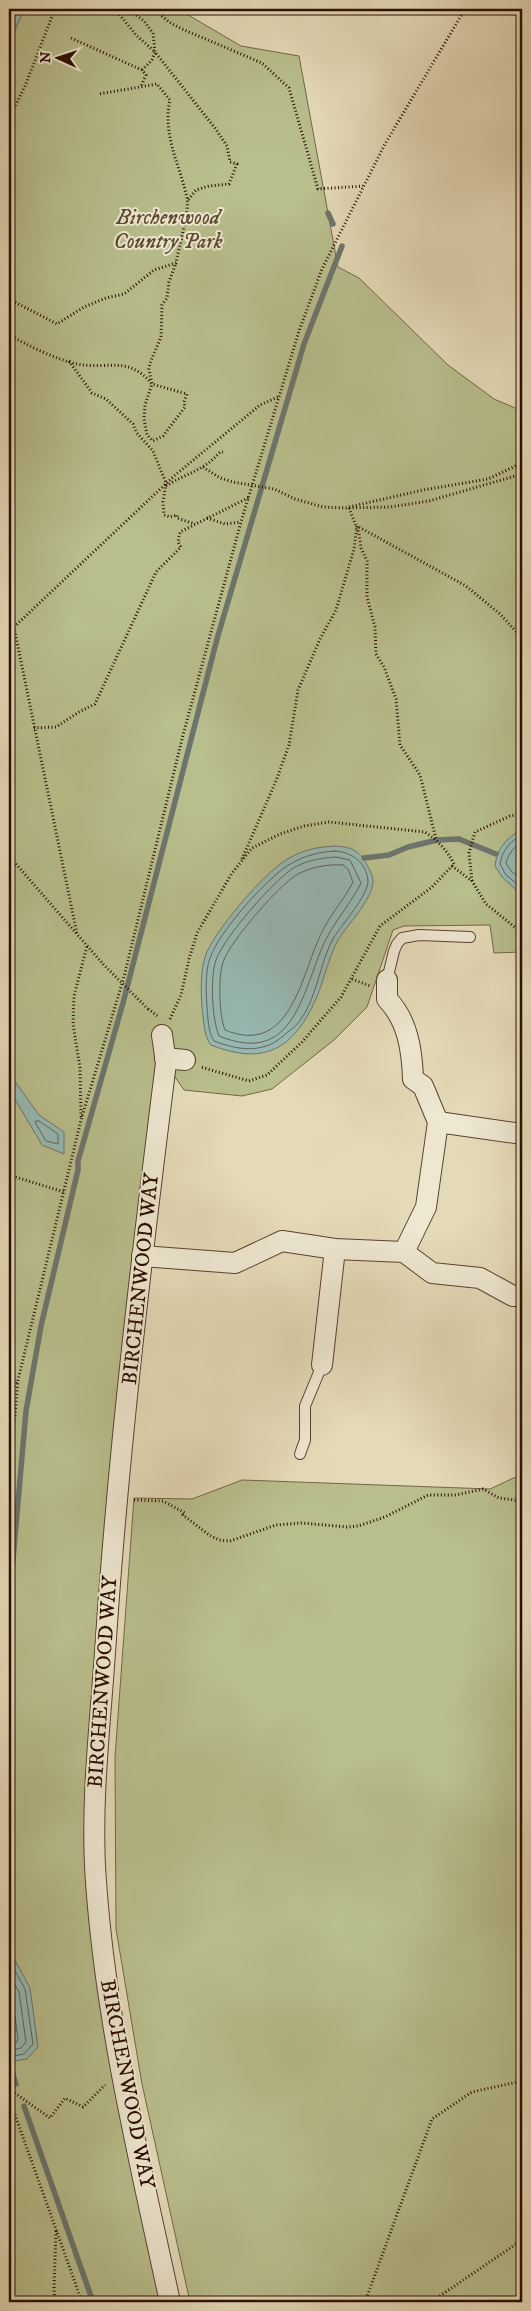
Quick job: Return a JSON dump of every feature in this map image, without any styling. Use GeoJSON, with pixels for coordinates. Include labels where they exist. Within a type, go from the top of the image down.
{"type":"FeatureCollection","features":[{"type":"Feature","properties":{"kind":"street"},"geometry":{"type":"LineString","coordinates":[[387,980],[386,999],[398,1011],[412,1051],[414,1079],[423,1086],[438,1122],[426,1207],[404,1252]]}},
{"type":"Feature","properties":{"kind":"street","name":"BIRCHENWOOD WAY"},"geometry":{"type":"LineString","coordinates":[[162,1035],[165,1058],[114,1520],[95,1804],[96,1880],[111,2014],[170,2302]]}},
{"type":"Feature","properties":{"kind":"street"},"geometry":{"type":"LineString","coordinates":[[165,1058],[185,1060]]}},
{"type":"Feature","properties":{"kind":"street"},"geometry":{"type":"LineString","coordinates":[[438,1122],[522,1134]]}},
{"type":"Feature","properties":{"kind":"street"},"geometry":{"type":"LineString","coordinates":[[142,1256],[235,1263],[282,1240],[335,1249],[404,1252],[432,1273],[480,1278],[513,1296],[522,1296]]}},
{"type":"Feature","properties":{"kind":"street"},"geometry":{"type":"LineString","coordinates":[[322,1364],[335,1249]]}},
{"type":"Feature","properties":{"kind":"lane"},"geometry":{"type":"LineString","coordinates":[[387,980],[394,951],[402,938],[419,935],[470,937]]}},
{"type":"Feature","properties":{"kind":"lane"},"geometry":{"type":"LineString","coordinates":[[300,1454],[305,1440],[305,1406],[322,1364]]}},
{"type":"Feature","properties":{"kind":"path"},"geometry":{"type":"LineString","coordinates":[[9,118],[25,86],[55,9]]}},
{"type":"Feature","properties":{"kind":"path"},"geometry":{"type":"LineString","coordinates":[[9,334],[21,342],[77,364],[122,365],[143,373],[152,384],[187,394],[184,402],[185,407],[163,436],[153,440],[147,435],[144,419],[145,405],[152,384],[149,369],[150,362],[161,337],[162,305],[167,298],[169,282],[176,263],[188,200],[196,190],[209,186],[229,184],[236,164],[230,162],[227,146],[215,128],[154,52],[136,35],[115,9]]}},
{"type":"Feature","properties":{"kind":"path"},"geometry":{"type":"LineString","coordinates":[[128,9],[144,21],[152,33],[154,52],[152,60],[142,70]]}},
{"type":"Feature","properties":{"kind":"path"},"geometry":{"type":"LineString","coordinates":[[154,9],[169,22],[182,29],[262,63],[289,88],[318,189],[363,186]]}},
{"type":"Feature","properties":{"kind":"path"},"geometry":{"type":"LineString","coordinates":[[9,1482],[18,1380],[81,1120],[124,977],[183,735],[241,522],[251,497],[298,331],[322,269],[384,144],[465,9]]}},
{"type":"Feature","properties":{"kind":"path"},"geometry":{"type":"LineString","coordinates":[[71,38],[142,70],[146,75],[141,86]]}},
{"type":"Feature","properties":{"kind":"path"},"geometry":{"type":"LineString","coordinates":[[99,94],[157,84],[170,100],[167,113],[172,150],[188,200]]}},
{"type":"Feature","properties":{"kind":"path"},"geometry":{"type":"LineString","coordinates":[[9,299],[57,324],[84,307],[106,298],[124,294],[154,270],[176,263]]}},
{"type":"Feature","properties":{"kind":"path"},"geometry":{"type":"LineString","coordinates":[[68,360],[92,393],[106,400],[133,424],[136,432],[152,451],[166,485],[163,502],[164,515],[170,517],[177,514],[177,518],[195,524]]}},
{"type":"Feature","properties":{"kind":"path"},"geometry":{"type":"LineString","coordinates":[[14,627],[166,485],[260,405],[280,396]]}},
{"type":"Feature","properties":{"kind":"path"},"geometry":{"type":"LineString","coordinates":[[166,485],[203,467],[220,452],[223,452]]}},
{"type":"Feature","properties":{"kind":"path"},"geometry":{"type":"LineString","coordinates":[[347,508],[404,494],[488,479],[522,463]]}},
{"type":"Feature","properties":{"kind":"path"},"geometry":{"type":"LineString","coordinates":[[203,467],[220,478],[274,489],[296,499],[323,507],[347,508],[390,507],[429,501],[522,474]]}},
{"type":"Feature","properties":{"kind":"path"},"geometry":{"type":"LineString","coordinates":[[34,728],[56,727],[78,712],[95,704],[156,572],[181,546],[178,542],[180,532],[251,497]]}},
{"type":"Feature","properties":{"kind":"path"},"geometry":{"type":"LineString","coordinates":[[347,508],[357,526],[361,548],[367,561],[367,597],[375,627],[376,654],[384,667],[396,699],[400,745],[422,780],[436,840]]}},
{"type":"Feature","properties":{"kind":"path"},"geometry":{"type":"LineString","coordinates":[[207,518],[225,524],[241,522]]}},
{"type":"Feature","properties":{"kind":"path"},"geometry":{"type":"LineString","coordinates":[[357,526],[466,586],[500,614],[522,638]]}},
{"type":"Feature","properties":{"kind":"path"},"geometry":{"type":"LineString","coordinates":[[162,1035],[181,996],[197,933],[239,864],[276,781],[289,745],[298,690],[320,639],[336,610],[354,550],[357,526]]}},
{"type":"Feature","properties":{"kind":"path"},"geometry":{"type":"LineString","coordinates":[[9,603],[76,934]]}},
{"type":"Feature","properties":{"kind":"path"},"geometry":{"type":"LineString","coordinates":[[472,881],[469,853],[475,832],[510,816],[522,814]]}},
{"type":"Feature","properties":{"kind":"path"},"geometry":{"type":"LineString","coordinates":[[185,1060],[207,1070],[249,1081],[267,1075],[302,1042],[341,997],[380,926],[432,887],[454,864],[449,854],[436,840],[425,832],[329,822],[304,826],[280,834],[252,848],[239,864]]}},
{"type":"Feature","properties":{"kind":"path"},"geometry":{"type":"LineString","coordinates":[[9,856],[103,964],[148,1009]]}},
{"type":"Feature","properties":{"kind":"path"},"geometry":{"type":"LineString","coordinates":[[452,866],[472,881],[486,904],[522,933]]}},
{"type":"Feature","properties":{"kind":"path"},"geometry":{"type":"LineString","coordinates":[[81,1120],[80,1068],[73,1024],[74,996],[87,946]]}},
{"type":"Feature","properties":{"kind":"path"},"geometry":{"type":"LineString","coordinates":[[159,1016],[174,1012]]}},
{"type":"Feature","properties":{"kind":"path"},"geometry":{"type":"LineString","coordinates":[[9,1175],[64,1192]]}},
{"type":"Feature","properties":{"kind":"path"},"geometry":{"type":"LineString","coordinates":[[9,1396],[18,1380]]}},
{"type":"Feature","properties":{"kind":"path"},"geometry":{"type":"LineString","coordinates":[[130,1507],[130,1499],[163,1501],[185,1513],[183,1514],[209,1535],[219,1540],[230,1541],[276,1525],[302,1522],[346,1527],[358,1526],[385,1517],[428,1495],[456,1495],[483,1489],[499,1498],[522,1501]]}},
{"type":"Feature","properties":{"kind":"path"},"geometry":{"type":"LineString","coordinates":[[9,2089],[50,2118],[65,2098],[83,2107],[106,2084],[123,2074]]}},
{"type":"Feature","properties":{"kind":"path"},"geometry":{"type":"LineString","coordinates":[[365,2302],[432,2119],[472,2092],[522,2081]]}},
{"type":"Feature","properties":{"kind":"path"},"geometry":{"type":"LineString","coordinates":[[9,2098],[82,2302]]}},
{"type":"Feature","properties":{"kind":"path"},"geometry":{"type":"LineString","coordinates":[[55,2302],[56,2226]]}},
{"type":"Feature","properties":{"kind":"path"},"geometry":{"type":"LineString","coordinates":[[431,2302],[522,2240]]}},
{"type":"Feature","properties":{"kind":"green space","name":"Birchenwood Country Park"},"geometry":{"type":"Polygon","coordinates":[[[24,9],[178,9],[241,46],[299,56],[338,267],[359,278],[448,365],[494,399],[522,411],[522,952],[494,953],[490,925],[404,926],[393,930],[367,1007],[334,1040],[272,1089],[242,1096],[184,1090],[166,1064],[154,1161],[96,1880],[171,2302],[9,2302],[9,44],[24,9]]]}},
{"type":"Feature","properties":{"kind":"green space"},"geometry":{"type":"Polygon","coordinates":[[[522,1474],[522,2302],[190,2302],[142,2084],[116,1929],[115,1757],[134,1498],[192,1499],[242,1480],[490,1489],[522,1474]]]}},
{"type":"Feature","properties":{"kind":"water"},"geometry":{"type":"Polygon","coordinates":[[[9,9],[24,9],[9,44],[9,9]]]}},
{"type":"Feature","properties":{"kind":"water"},"geometry":{"type":"Polygon","coordinates":[[[522,830],[522,895],[503,878],[495,866],[503,844],[511,836],[522,830]]]}},
{"type":"Feature","properties":{"kind":"water"},"geometry":{"type":"Polygon","coordinates":[[[335,846],[347,847],[362,857],[372,875],[372,888],[364,904],[338,940],[318,994],[300,1027],[277,1048],[264,1053],[248,1054],[211,1045],[204,1027],[201,988],[202,974],[206,954],[220,930],[243,901],[281,864],[307,850],[335,846]]]}},
{"type":"Feature","properties":{"kind":"water"},"geometry":{"type":"Polygon","coordinates":[[[9,1073],[39,1115],[64,1132],[64,1154],[42,1145],[9,1089],[9,1073]]]}},
{"type":"Feature","properties":{"kind":"water"},"geometry":{"type":"Polygon","coordinates":[[[9,1949],[30,1988],[38,2047],[27,2059],[9,2062],[9,1949]]]}},
{"type":"Feature","properties":{"kind":"waterway"},"geometry":{"type":"LineString","coordinates":[[328,213],[333,224]]}},
{"type":"Feature","properties":{"kind":"waterway"},"geometry":{"type":"LineString","coordinates":[[9,1605],[26,1411],[41,1326],[78,1170],[78,1161],[123,1003],[217,639],[304,344],[342,246]]}},
{"type":"Feature","properties":{"kind":"waterway"},"geometry":{"type":"LineString","coordinates":[[364,858],[389,855],[408,847],[437,840],[459,839],[496,854]]}},
{"type":"Feature","properties":{"kind":"waterway"},"geometry":{"type":"LineString","coordinates":[[9,2062],[16,2084]]}},
{"type":"Feature","properties":{"kind":"waterway"},"geometry":{"type":"LineString","coordinates":[[24,2106],[93,2302]]}}]}
